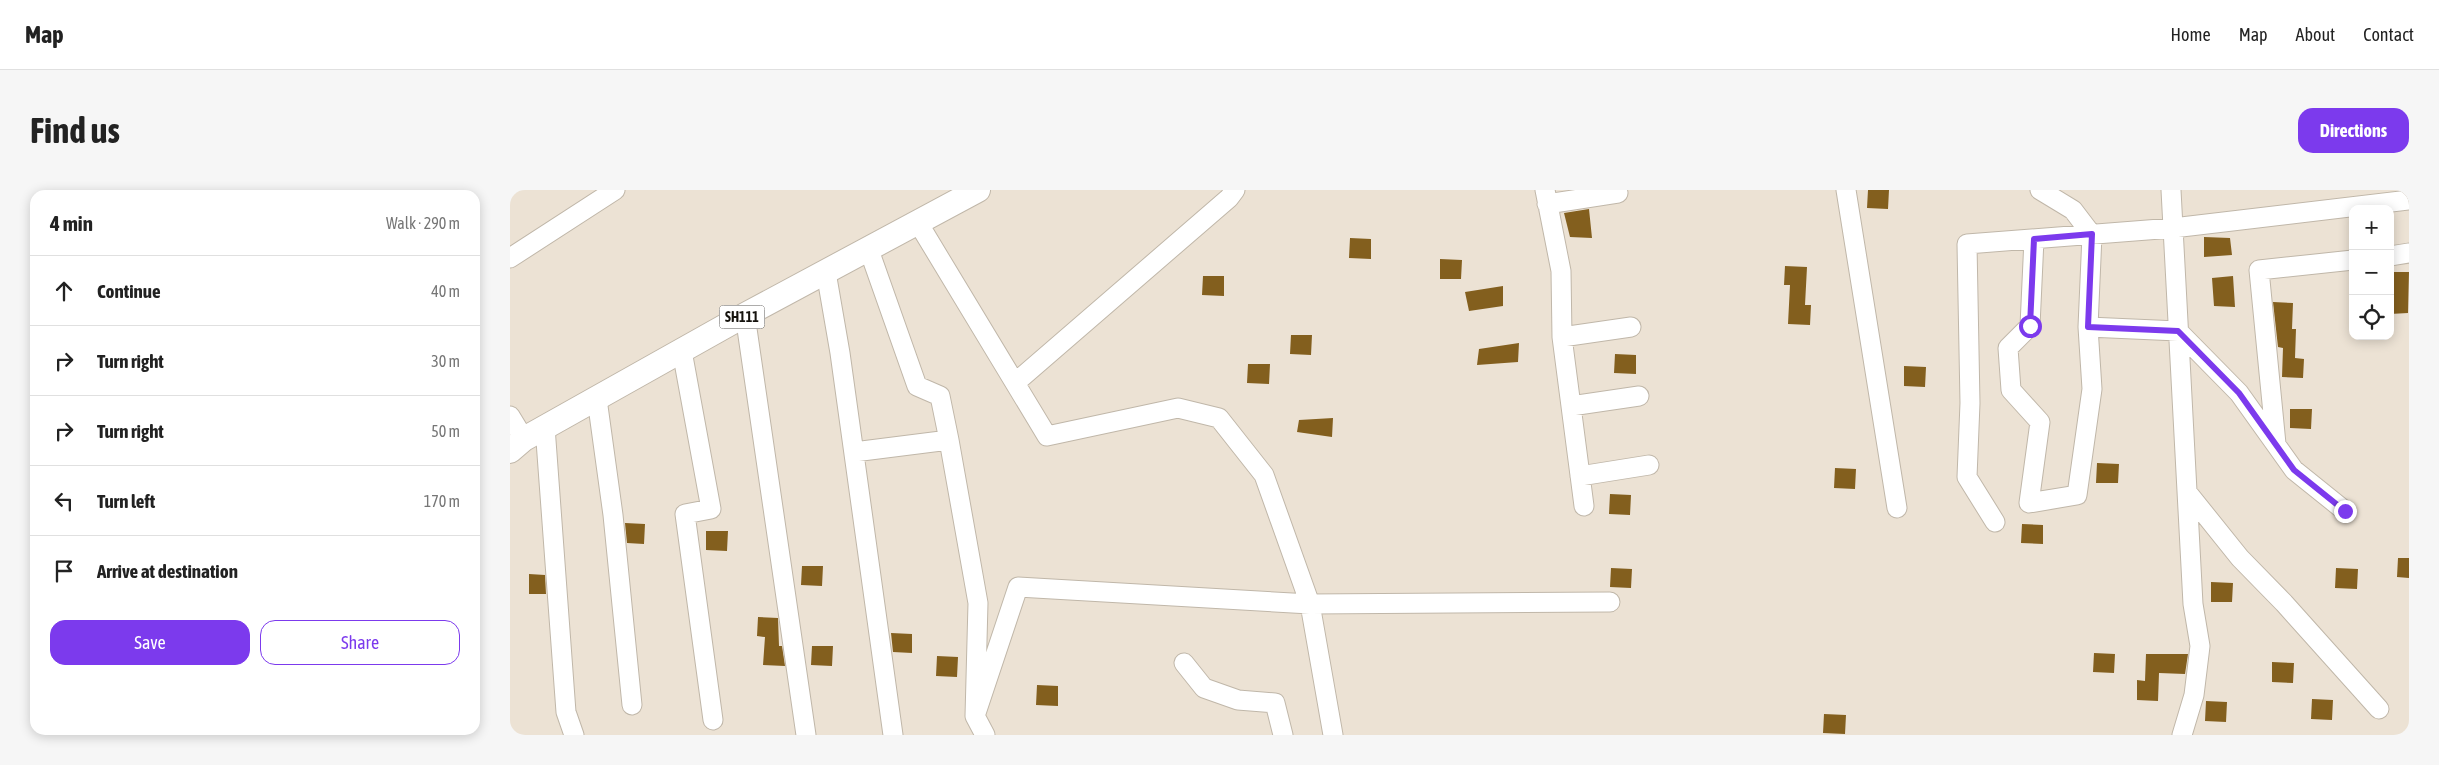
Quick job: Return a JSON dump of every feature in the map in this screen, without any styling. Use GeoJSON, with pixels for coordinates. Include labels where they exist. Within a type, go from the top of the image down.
{"type":"FeatureCollection","features":[{"type":"Feature","properties":{"kind":"main road","name":"SH111"},"geometry":{"type":"LineString","coordinates":[[517,445],[545,427],[745,315],[869,250],[917,221],[978,190]]}},
{"type":"Feature","properties":{"kind":"street"},"geometry":{"type":"LineString","coordinates":[[510,258],[615,190]]}},
{"type":"Feature","properties":{"kind":"street"},"geometry":{"type":"LineString","coordinates":[[1015,383],[1229,198],[1235,190]]}},
{"type":"Feature","properties":{"kind":"street"},"geometry":{"type":"LineString","coordinates":[[1846,190],[1897,508]]}},
{"type":"Feature","properties":{"kind":"street"},"geometry":{"type":"LineString","coordinates":[[2034,239],[2030,326],[2008,348],[2011,390],[2040,422],[2029,504],[2077,495],[2092,390],[2088,327],[2092,234],[2073,210],[2040,190]]}},
{"type":"Feature","properties":{"kind":"street"},"geometry":{"type":"LineString","coordinates":[[2171,190],[2193,604],[2200,646],[2194,695],[2182,735]]}},
{"type":"Feature","properties":{"kind":"street"},"geometry":{"type":"LineString","coordinates":[[1584,506],[1562,336],[1561,270],[1553,221],[1546,197],[1618,193]]}},
{"type":"Feature","properties":{"kind":"street"},"geometry":{"type":"LineString","coordinates":[[1995,522],[1967,477],[1970,404],[1967,244],[2173,228],[2370,197],[2409,200]]}},
{"type":"Feature","properties":{"kind":"street"},"geometry":{"type":"LineString","coordinates":[[917,221],[1047,436],[1178,408],[1219,418],[1264,474],[1310,604],[1333,735]]}},
{"type":"Feature","properties":{"kind":"street"},"geometry":{"type":"LineString","coordinates":[[869,250],[917,386],[940,396],[978,603],[975,716],[985,735]]}},
{"type":"Feature","properties":{"kind":"street"},"geometry":{"type":"LineString","coordinates":[[2394,256],[2409,254]]}},
{"type":"Feature","properties":{"kind":"street"},"geometry":{"type":"LineString","coordinates":[[2276,445],[2259,270],[2349,260]]}},
{"type":"Feature","properties":{"kind":"street"},"geometry":{"type":"LineString","coordinates":[[826,272],[854,452],[893,735]]}},
{"type":"Feature","properties":{"kind":"street"},"geometry":{"type":"LineString","coordinates":[[745,315],[806,735]]}},
{"type":"Feature","properties":{"kind":"street"},"geometry":{"type":"LineString","coordinates":[[1562,336],[1631,327]]}},
{"type":"Feature","properties":{"kind":"street"},"geometry":{"type":"LineString","coordinates":[[2088,327],[2178,331],[2239,393],[2294,470],[2345,511]]}},
{"type":"Feature","properties":{"kind":"street"},"geometry":{"type":"LineString","coordinates":[[682,351],[711,509],[685,514],[713,720]]}},
{"type":"Feature","properties":{"kind":"street"},"geometry":{"type":"LineString","coordinates":[[1571,406],[1639,396]]}},
{"type":"Feature","properties":{"kind":"street"},"geometry":{"type":"LineString","coordinates":[[597,399],[612,515],[632,705]]}},
{"type":"Feature","properties":{"kind":"street"},"geometry":{"type":"LineString","coordinates":[[510,416],[517,445]]}},
{"type":"Feature","properties":{"kind":"street"},"geometry":{"type":"LineString","coordinates":[[545,427],[566,712],[574,735]]}},
{"type":"Feature","properties":{"kind":"street"},"geometry":{"type":"LineString","coordinates":[[854,452],[949,440]]}},
{"type":"Feature","properties":{"kind":"street"},"geometry":{"type":"LineString","coordinates":[[1580,476],[1649,465]]}},
{"type":"Feature","properties":{"kind":"street"},"geometry":{"type":"LineString","coordinates":[[2187,492],[2240,558],[2284,603],[2379,710]]}},
{"type":"Feature","properties":{"kind":"street"},"geometry":{"type":"LineString","coordinates":[[975,716],[1018,587],[1310,604],[1610,602]]}},
{"type":"Feature","properties":{"kind":"street"},"geometry":{"type":"LineString","coordinates":[[1184,663],[1204,688],[1238,700],[1275,703],[1283,735]]}},
{"type":"Feature","properties":{"kind":"building"},"geometry":{"type":"Polygon","coordinates":[[[1868,190],[1889,190],[1888,209],[1867,208],[1868,190]]]}},
{"type":"Feature","properties":{"kind":"building"},"geometry":{"type":"Polygon","coordinates":[[[1589,209],[1592,238],[1570,237],[1564,213],[1589,209]]]}},
{"type":"Feature","properties":{"kind":"building"},"geometry":{"type":"Polygon","coordinates":[[[2204,237],[2230,238],[2232,255],[2204,257],[2204,237]]]}},
{"type":"Feature","properties":{"kind":"building"},"geometry":{"type":"Polygon","coordinates":[[[1350,238],[1371,239],[1371,259],[1349,258],[1350,238]]]}},
{"type":"Feature","properties":{"kind":"building"},"geometry":{"type":"Polygon","coordinates":[[[1440,259],[1462,260],[1461,279],[1440,279],[1440,259]]]}},
{"type":"Feature","properties":{"kind":"building"},"geometry":{"type":"Polygon","coordinates":[[[1785,266],[1807,267],[1805,305],[1811,305],[1810,325],[1788,324],[1790,285],[1784,285],[1785,266]]]}},
{"type":"Feature","properties":{"kind":"building"},"geometry":{"type":"Polygon","coordinates":[[[2394,272],[2409,272],[2408,313],[2394,314],[2394,272]]]}},
{"type":"Feature","properties":{"kind":"building"},"geometry":{"type":"Polygon","coordinates":[[[1203,276],[1224,276],[1224,296],[1202,295],[1203,276]]]}},
{"type":"Feature","properties":{"kind":"building"},"geometry":{"type":"Polygon","coordinates":[[[2233,276],[2235,307],[2214,306],[2212,278],[2233,276]]]}},
{"type":"Feature","properties":{"kind":"building"},"geometry":{"type":"Polygon","coordinates":[[[1503,286],[1503,306],[1469,311],[1465,292],[1503,286]]]}},
{"type":"Feature","properties":{"kind":"building"},"geometry":{"type":"Polygon","coordinates":[[[2273,302],[2293,303],[2292,329],[2296,329],[2295,358],[2304,359],[2303,378],[2282,377],[2283,348],[2278,347],[2273,302]]]}},
{"type":"Feature","properties":{"kind":"building"},"geometry":{"type":"Polygon","coordinates":[[[1291,335],[1312,335],[1311,355],[1290,354],[1291,335]]]}},
{"type":"Feature","properties":{"kind":"building"},"geometry":{"type":"Polygon","coordinates":[[[1519,343],[1518,362],[1477,365],[1479,349],[1519,343]]]}},
{"type":"Feature","properties":{"kind":"building"},"geometry":{"type":"Polygon","coordinates":[[[1615,354],[1636,355],[1636,374],[1614,373],[1615,354]]]}},
{"type":"Feature","properties":{"kind":"building"},"geometry":{"type":"Polygon","coordinates":[[[1248,364],[1270,364],[1269,384],[1247,383],[1248,364]]]}},
{"type":"Feature","properties":{"kind":"building"},"geometry":{"type":"Polygon","coordinates":[[[1904,366],[1926,367],[1925,387],[1904,386],[1904,366]]]}},
{"type":"Feature","properties":{"kind":"building"},"geometry":{"type":"Polygon","coordinates":[[[2290,409],[2312,409],[2311,429],[2290,428],[2290,409]]]}},
{"type":"Feature","properties":{"kind":"building"},"geometry":{"type":"Polygon","coordinates":[[[1333,418],[1332,437],[1297,432],[1299,420],[1333,418]]]}},
{"type":"Feature","properties":{"kind":"building"},"geometry":{"type":"Polygon","coordinates":[[[2097,463],[2119,464],[2118,483],[2096,483],[2097,463]]]}},
{"type":"Feature","properties":{"kind":"building"},"geometry":{"type":"Polygon","coordinates":[[[1835,468],[1856,469],[1855,489],[1834,488],[1835,468]]]}},
{"type":"Feature","properties":{"kind":"building"},"geometry":{"type":"Polygon","coordinates":[[[1610,494],[1631,495],[1630,515],[1609,514],[1610,494]]]}},
{"type":"Feature","properties":{"kind":"building"},"geometry":{"type":"Polygon","coordinates":[[[625,523],[645,524],[644,544],[627,543],[625,523]]]}},
{"type":"Feature","properties":{"kind":"building"},"geometry":{"type":"Polygon","coordinates":[[[2022,524],[2043,525],[2043,544],[2021,543],[2022,524]]]}},
{"type":"Feature","properties":{"kind":"building"},"geometry":{"type":"Polygon","coordinates":[[[706,531],[728,531],[727,551],[706,550],[706,531]]]}},
{"type":"Feature","properties":{"kind":"building"},"geometry":{"type":"Polygon","coordinates":[[[2398,558],[2409,558],[2409,578],[2397,577],[2398,558]]]}},
{"type":"Feature","properties":{"kind":"building"},"geometry":{"type":"Polygon","coordinates":[[[802,566],[823,566],[822,586],[801,585],[802,566]]]}},
{"type":"Feature","properties":{"kind":"building"},"geometry":{"type":"Polygon","coordinates":[[[1611,568],[1632,569],[1631,588],[1610,587],[1611,568]]]}},
{"type":"Feature","properties":{"kind":"building"},"geometry":{"type":"Polygon","coordinates":[[[2336,568],[2358,569],[2357,589],[2335,588],[2336,568]]]}},
{"type":"Feature","properties":{"kind":"building"},"geometry":{"type":"Polygon","coordinates":[[[529,574],[545,575],[546,594],[529,594],[529,574]]]}},
{"type":"Feature","properties":{"kind":"building"},"geometry":{"type":"Polygon","coordinates":[[[2211,582],[2233,583],[2232,602],[2211,602],[2211,582]]]}},
{"type":"Feature","properties":{"kind":"building"},"geometry":{"type":"Polygon","coordinates":[[[758,617],[778,618],[779,646],[782,646],[785,666],[763,665],[765,637],[757,636],[758,617]]]}},
{"type":"Feature","properties":{"kind":"building"},"geometry":{"type":"Polygon","coordinates":[[[891,633],[912,634],[912,653],[893,652],[891,633]]]}},
{"type":"Feature","properties":{"kind":"building"},"geometry":{"type":"Polygon","coordinates":[[[812,646],[833,646],[832,666],[811,665],[812,646]]]}},
{"type":"Feature","properties":{"kind":"building"},"geometry":{"type":"Polygon","coordinates":[[[2094,653],[2115,654],[2114,673],[2093,672],[2094,653]]]}},
{"type":"Feature","properties":{"kind":"building"},"geometry":{"type":"Polygon","coordinates":[[[2146,654],[2188,654],[2185,674],[2159,673],[2158,701],[2137,700],[2137,680],[2145,681],[2146,654]]]}},
{"type":"Feature","properties":{"kind":"building"},"geometry":{"type":"Polygon","coordinates":[[[937,656],[958,657],[957,677],[936,676],[937,656]]]}},
{"type":"Feature","properties":{"kind":"building"},"geometry":{"type":"Polygon","coordinates":[[[2272,662],[2294,663],[2293,683],[2272,682],[2272,662]]]}},
{"type":"Feature","properties":{"kind":"building"},"geometry":{"type":"Polygon","coordinates":[[[1037,685],[1058,686],[1058,706],[1036,705],[1037,685]]]}},
{"type":"Feature","properties":{"kind":"building"},"geometry":{"type":"Polygon","coordinates":[[[2312,699],[2333,700],[2332,720],[2311,719],[2312,699]]]}},
{"type":"Feature","properties":{"kind":"building"},"geometry":{"type":"Polygon","coordinates":[[[2206,701],[2227,702],[2226,722],[2205,721],[2206,701]]]}},
{"type":"Feature","properties":{"kind":"building"},"geometry":{"type":"Polygon","coordinates":[[[1824,714],[1846,715],[1845,734],[1823,733],[1824,714]]]}},
{"type":"Feature","properties":{"kind":"route"},"geometry":{"type":"LineString","coordinates":[[2030,326],[2034,239],[2092,234],[2088,327],[2178,331],[2239,393],[2294,470],[2345,511]]}}]}
